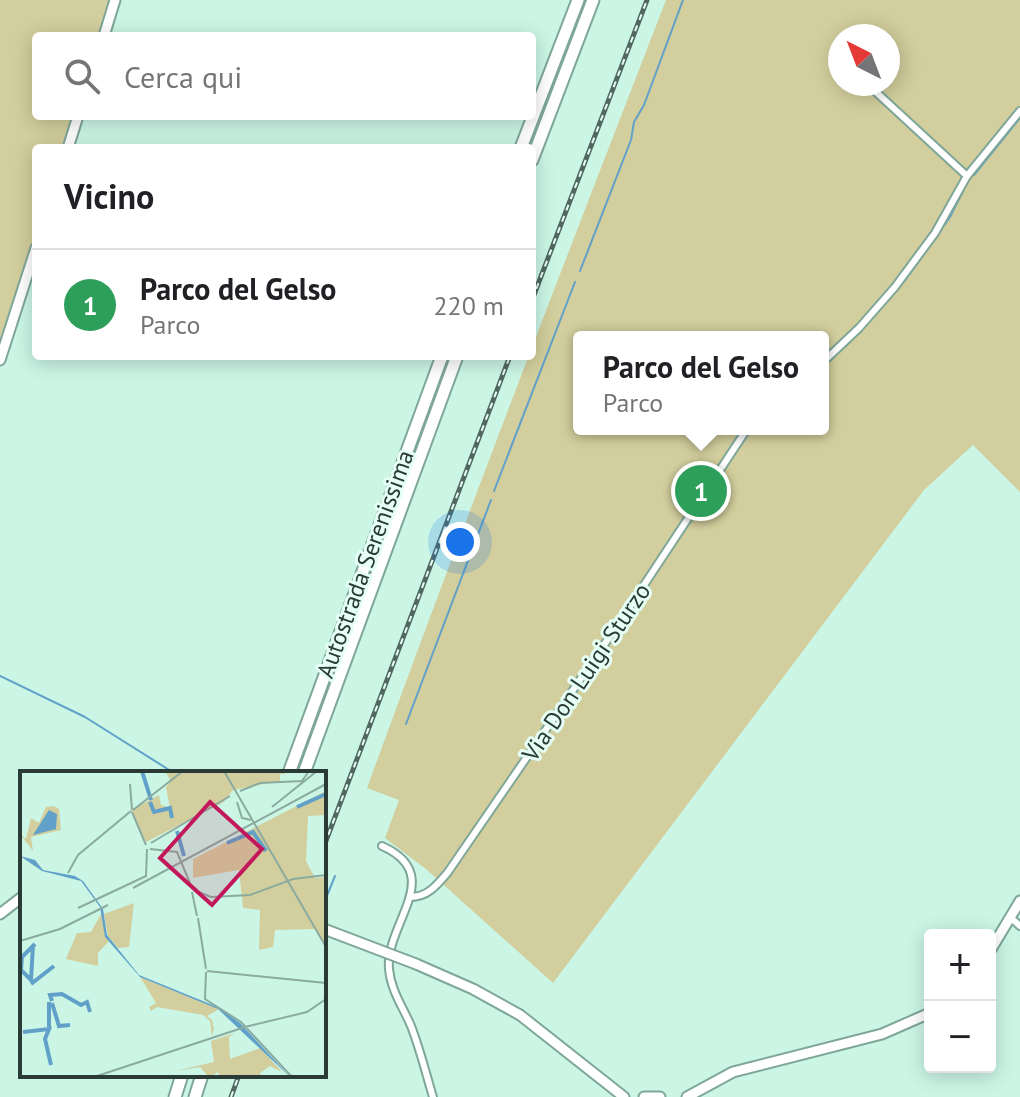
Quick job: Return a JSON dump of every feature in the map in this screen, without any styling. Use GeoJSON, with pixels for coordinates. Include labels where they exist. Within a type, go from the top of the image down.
{"type":"FeatureCollection","features":[{"type":"Feature","properties":{"kind":"highway"},"geometry":{"type":"LineString","coordinates":[[536,109],[578,0]]}},
{"type":"Feature","properties":{"kind":"highway"},"geometry":{"type":"LineString","coordinates":[[536,150],[593,0]]}},
{"type":"Feature","properties":{"kind":"highway"},"geometry":{"type":"LineString","coordinates":[[523,144],[532,120]]}},
{"type":"Feature","properties":{"kind":"highway","name":"Autostrada Serenissima"},"geometry":{"type":"LineString","coordinates":[[290,771],[441,360]]}},
{"type":"Feature","properties":{"kind":"highway","name":"Autostrada Serenissima"},"geometry":{"type":"LineString","coordinates":[[305,771],[456,360]]}},
{"type":"Feature","properties":{"kind":"highway"},"geometry":{"type":"LineString","coordinates":[[175,1097],[181,1077]]}},
{"type":"Feature","properties":{"kind":"highway"},"geometry":{"type":"LineString","coordinates":[[195,1097],[201,1077]]}},
{"type":"Feature","properties":{"kind":"street"},"geometry":{"type":"LineString","coordinates":[[105,32],[115,0]]}},
{"type":"Feature","properties":{"kind":"street"},"geometry":{"type":"LineString","coordinates":[[880,96],[967,176]]}},
{"type":"Feature","properties":{"kind":"street"},"geometry":{"type":"LineString","coordinates":[[829,356],[859,328],[903,276],[935,233],[967,176],[1020,111]]}},
{"type":"Feature","properties":{"kind":"street"},"geometry":{"type":"LineString","coordinates":[[69,144],[77,120]]}},
{"type":"Feature","properties":{"kind":"street"},"geometry":{"type":"LineString","coordinates":[[0,360],[32,260]]}},
{"type":"Feature","properties":{"kind":"street","name":"Via Don Luigi Sturzo"},"geometry":{"type":"LineString","coordinates":[[410,897],[420,897],[433,890],[448,872],[599,653],[743,435]]}},
{"type":"Feature","properties":{"kind":"street"},"geometry":{"type":"LineString","coordinates":[[382,846],[397,852],[406,862],[412,877],[410,897],[393,943],[388,967],[394,992],[411,1026],[433,1097]]}},
{"type":"Feature","properties":{"kind":"street"},"geometry":{"type":"LineString","coordinates":[[0,914],[20,899]]}},
{"type":"Feature","properties":{"kind":"street"},"geometry":{"type":"LineString","coordinates":[[996,941],[1020,901]]}},
{"type":"Feature","properties":{"kind":"street"},"geometry":{"type":"LineString","coordinates":[[1010,917],[1020,926]]}},
{"type":"Feature","properties":{"kind":"street"},"geometry":{"type":"LineString","coordinates":[[326,930],[473,989],[520,1015],[624,1097]]}},
{"type":"Feature","properties":{"kind":"street"},"geometry":{"type":"LineString","coordinates":[[687,1097],[733,1072],[882,1034],[924,1016]]}},
{"type":"Feature","properties":{"kind":"street"},"geometry":{"type":"LineString","coordinates":[[644,1097],[660,1097]]}},
{"type":"Feature","properties":{"kind":"shaded area"},"geometry":{"type":"Polygon","coordinates":[[[0,0],[111,0],[101,32],[32,32],[32,120],[73,120],[65,144],[32,144],[32,249],[0,350],[0,0]]]}},
{"type":"Feature","properties":{"kind":"shaded area"},"geometry":{"type":"Polygon","coordinates":[[[666,0],[1020,0],[1020,492],[973,445],[924,490],[553,983],[426,869],[385,838],[399,800],[367,788],[527,360],[536,360],[536,338],[666,0]]]}},
{"type":"Feature","properties":{"kind":"waterway"},"geometry":{"type":"LineString","coordinates":[[580,271],[631,140],[634,122],[644,105],[683,0]]}},
{"type":"Feature","properties":{"kind":"waterway"},"geometry":{"type":"LineString","coordinates":[[974,175],[1020,118]]}},
{"type":"Feature","properties":{"kind":"waterway"},"geometry":{"type":"LineString","coordinates":[[909,275],[950,217],[965,187]]}},
{"type":"Feature","properties":{"kind":"waterway"},"geometry":{"type":"LineString","coordinates":[[846,346],[907,278]]}},
{"type":"Feature","properties":{"kind":"waterway"},"geometry":{"type":"LineString","coordinates":[[494,491],[575,282]]}},
{"type":"Feature","properties":{"kind":"waterway"},"geometry":{"type":"LineString","coordinates":[[406,724],[491,500]]}},
{"type":"Feature","properties":{"kind":"waterway"},"geometry":{"type":"LineString","coordinates":[[0,676],[85,717],[171,771]]}},
{"type":"Feature","properties":{"kind":"waterway"},"geometry":{"type":"LineString","coordinates":[[326,898],[335,876]]}},
{"type":"Feature","properties":{"kind":"railway"},"geometry":{"type":"LineString","coordinates":[[536,290],[647,0]]}},
{"type":"Feature","properties":{"kind":"railway"},"geometry":{"type":"LineString","coordinates":[[326,841],[508,360]]}},
{"type":"Feature","properties":{"kind":"railway"},"geometry":{"type":"LineString","coordinates":[[231,1097],[238,1077]]}},
{"type":"Feature","properties":{"kind":"place","name":"Parco del Gelso"},"geometry":{"type":"Point","coordinates":[701,491]}}]}
